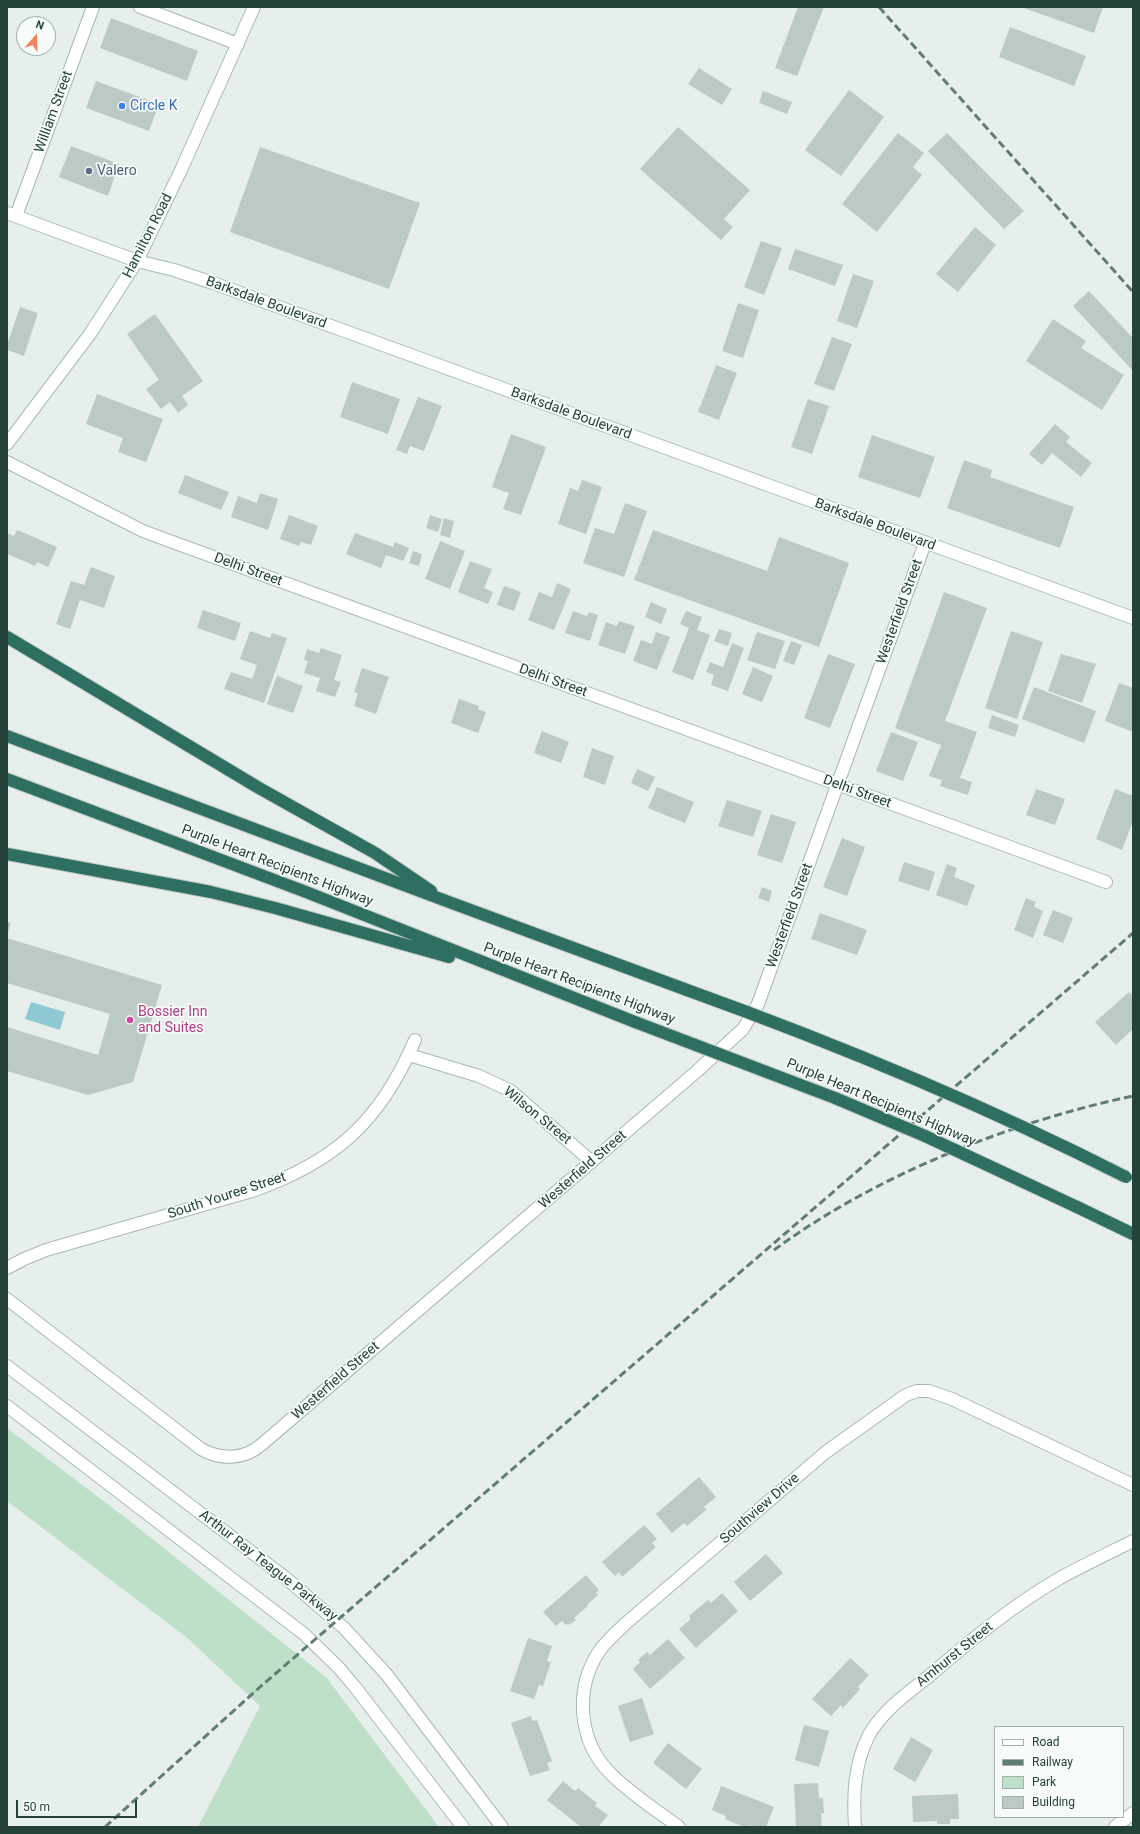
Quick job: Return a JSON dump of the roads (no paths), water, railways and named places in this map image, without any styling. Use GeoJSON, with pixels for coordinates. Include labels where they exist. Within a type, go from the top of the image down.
{"type":"FeatureCollection","features":[{"type":"Feature","properties":{"kind":"highway"},"geometry":{"type":"LineString","coordinates":[[7,637],[259,788],[375,853],[449,902]]}},
{"type":"Feature","properties":{"kind":"highway","name":"Purple Heart Recipients Highway"},"geometry":{"type":"LineString","coordinates":[[7,736],[866,1058],[1056,1142],[1131,1180]]}},
{"type":"Feature","properties":{"kind":"highway","name":"Purple Heart Recipients Highway"},"geometry":{"type":"LineString","coordinates":[[7,779],[306,892],[506,972],[828,1096],[911,1130],[1133,1234]]}},
{"type":"Feature","properties":{"kind":"highway"},"geometry":{"type":"LineString","coordinates":[[7,854],[211,892],[275,908],[506,972]]}},
{"type":"Feature","properties":{"kind":"highway"},"geometry":{"type":"LineString","coordinates":[[1102,1220],[1133,1240]]}},
{"type":"Feature","properties":{"kind":"street","name":"William Street"},"geometry":{"type":"LineString","coordinates":[[11,215],[93,7]]}},
{"type":"Feature","properties":{"kind":"street"},"geometry":{"type":"LineString","coordinates":[[140,7],[238,44]]}},
{"type":"Feature","properties":{"kind":"street","name":"Hamilton Road"},"geometry":{"type":"LineString","coordinates":[[7,444],[90,334],[137,261],[181,170],[254,7]]}},
{"type":"Feature","properties":{"kind":"street","name":"Barksdale Boulevard"},"geometry":{"type":"LineString","coordinates":[[11,215],[137,261],[174,270],[213,284],[1133,618]]}},
{"type":"Feature","properties":{"kind":"street","name":"Delhi Street"},"geometry":{"type":"LineString","coordinates":[[7,462],[143,531],[1106,882]]}},
{"type":"Feature","properties":{"kind":"street","name":"Westerfield Street"},"geometry":{"type":"LineString","coordinates":[[7,1298],[201,1449],[217,1456],[235,1457],[254,1451],[696,1072],[747,1024],[758,1004],[925,543]]}},
{"type":"Feature","properties":{"kind":"street","name":"South Youree Street"},"geometry":{"type":"LineString","coordinates":[[7,1268],[46,1250],[252,1191],[296,1173],[336,1149],[365,1123],[392,1087],[409,1055],[415,1040]]}},
{"type":"Feature","properties":{"kind":"street","name":"Wilson Street"},"geometry":{"type":"LineString","coordinates":[[409,1055],[479,1076],[511,1091],[592,1162]]}},
{"type":"Feature","properties":{"kind":"street","name":"Arthur Ray Teague Parkway"},"geometry":{"type":"LineString","coordinates":[[7,1366],[287,1579],[344,1628],[387,1675],[502,1827]]}},
{"type":"Feature","properties":{"kind":"street","name":"Southview Drive"},"geometry":{"type":"LineString","coordinates":[[679,1827],[611,1774],[594,1751],[587,1736],[583,1707],[586,1681],[591,1667],[598,1653],[625,1624],[814,1462],[857,1428],[906,1395],[917,1391],[928,1391],[952,1399],[1133,1485]]}},
{"type":"Feature","properties":{"kind":"street"},"geometry":{"type":"LineString","coordinates":[[7,1406],[304,1634],[356,1687],[463,1827]]}},
{"type":"Feature","properties":{"kind":"street","name":"Amhurst Street"},"geometry":{"type":"LineString","coordinates":[[855,1827],[855,1785],[860,1758],[878,1721],[891,1707],[970,1641],[1034,1595],[1059,1579],[1133,1541]]}},
{"type":"Feature","properties":{"kind":"street"},"geometry":{"type":"LineString","coordinates":[[1115,1827],[1133,1813]]}},
{"type":"Feature","properties":{"kind":"water"},"geometry":{"type":"Polygon","coordinates":[[[31,1002],[65,1012],[60,1030],[25,1019],[31,1002]]]}},
{"type":"Feature","properties":{"kind":"railway"},"geometry":{"type":"LineString","coordinates":[[879,7],[1133,292]]}},
{"type":"Feature","properties":{"kind":"railway"},"geometry":{"type":"LineString","coordinates":[[105,1827],[260,1687],[1133,933]]}},
{"type":"Feature","properties":{"kind":"railway"},"geometry":{"type":"LineString","coordinates":[[774,1250],[814,1223],[856,1198],[900,1175],[946,1155],[992,1136],[1039,1120],[1133,1096]]}},
{"type":"Feature","properties":{"kind":"place","name":"Circle K"},"geometry":{"type":"Point","coordinates":[122,106]}},
{"type":"Feature","properties":{"kind":"place","name":"Valero"},"geometry":{"type":"Point","coordinates":[89,171]}},
{"type":"Feature","properties":{"kind":"place","name":"Bossier Inn and Suites"},"geometry":{"type":"Point","coordinates":[130,1020]}}]}
